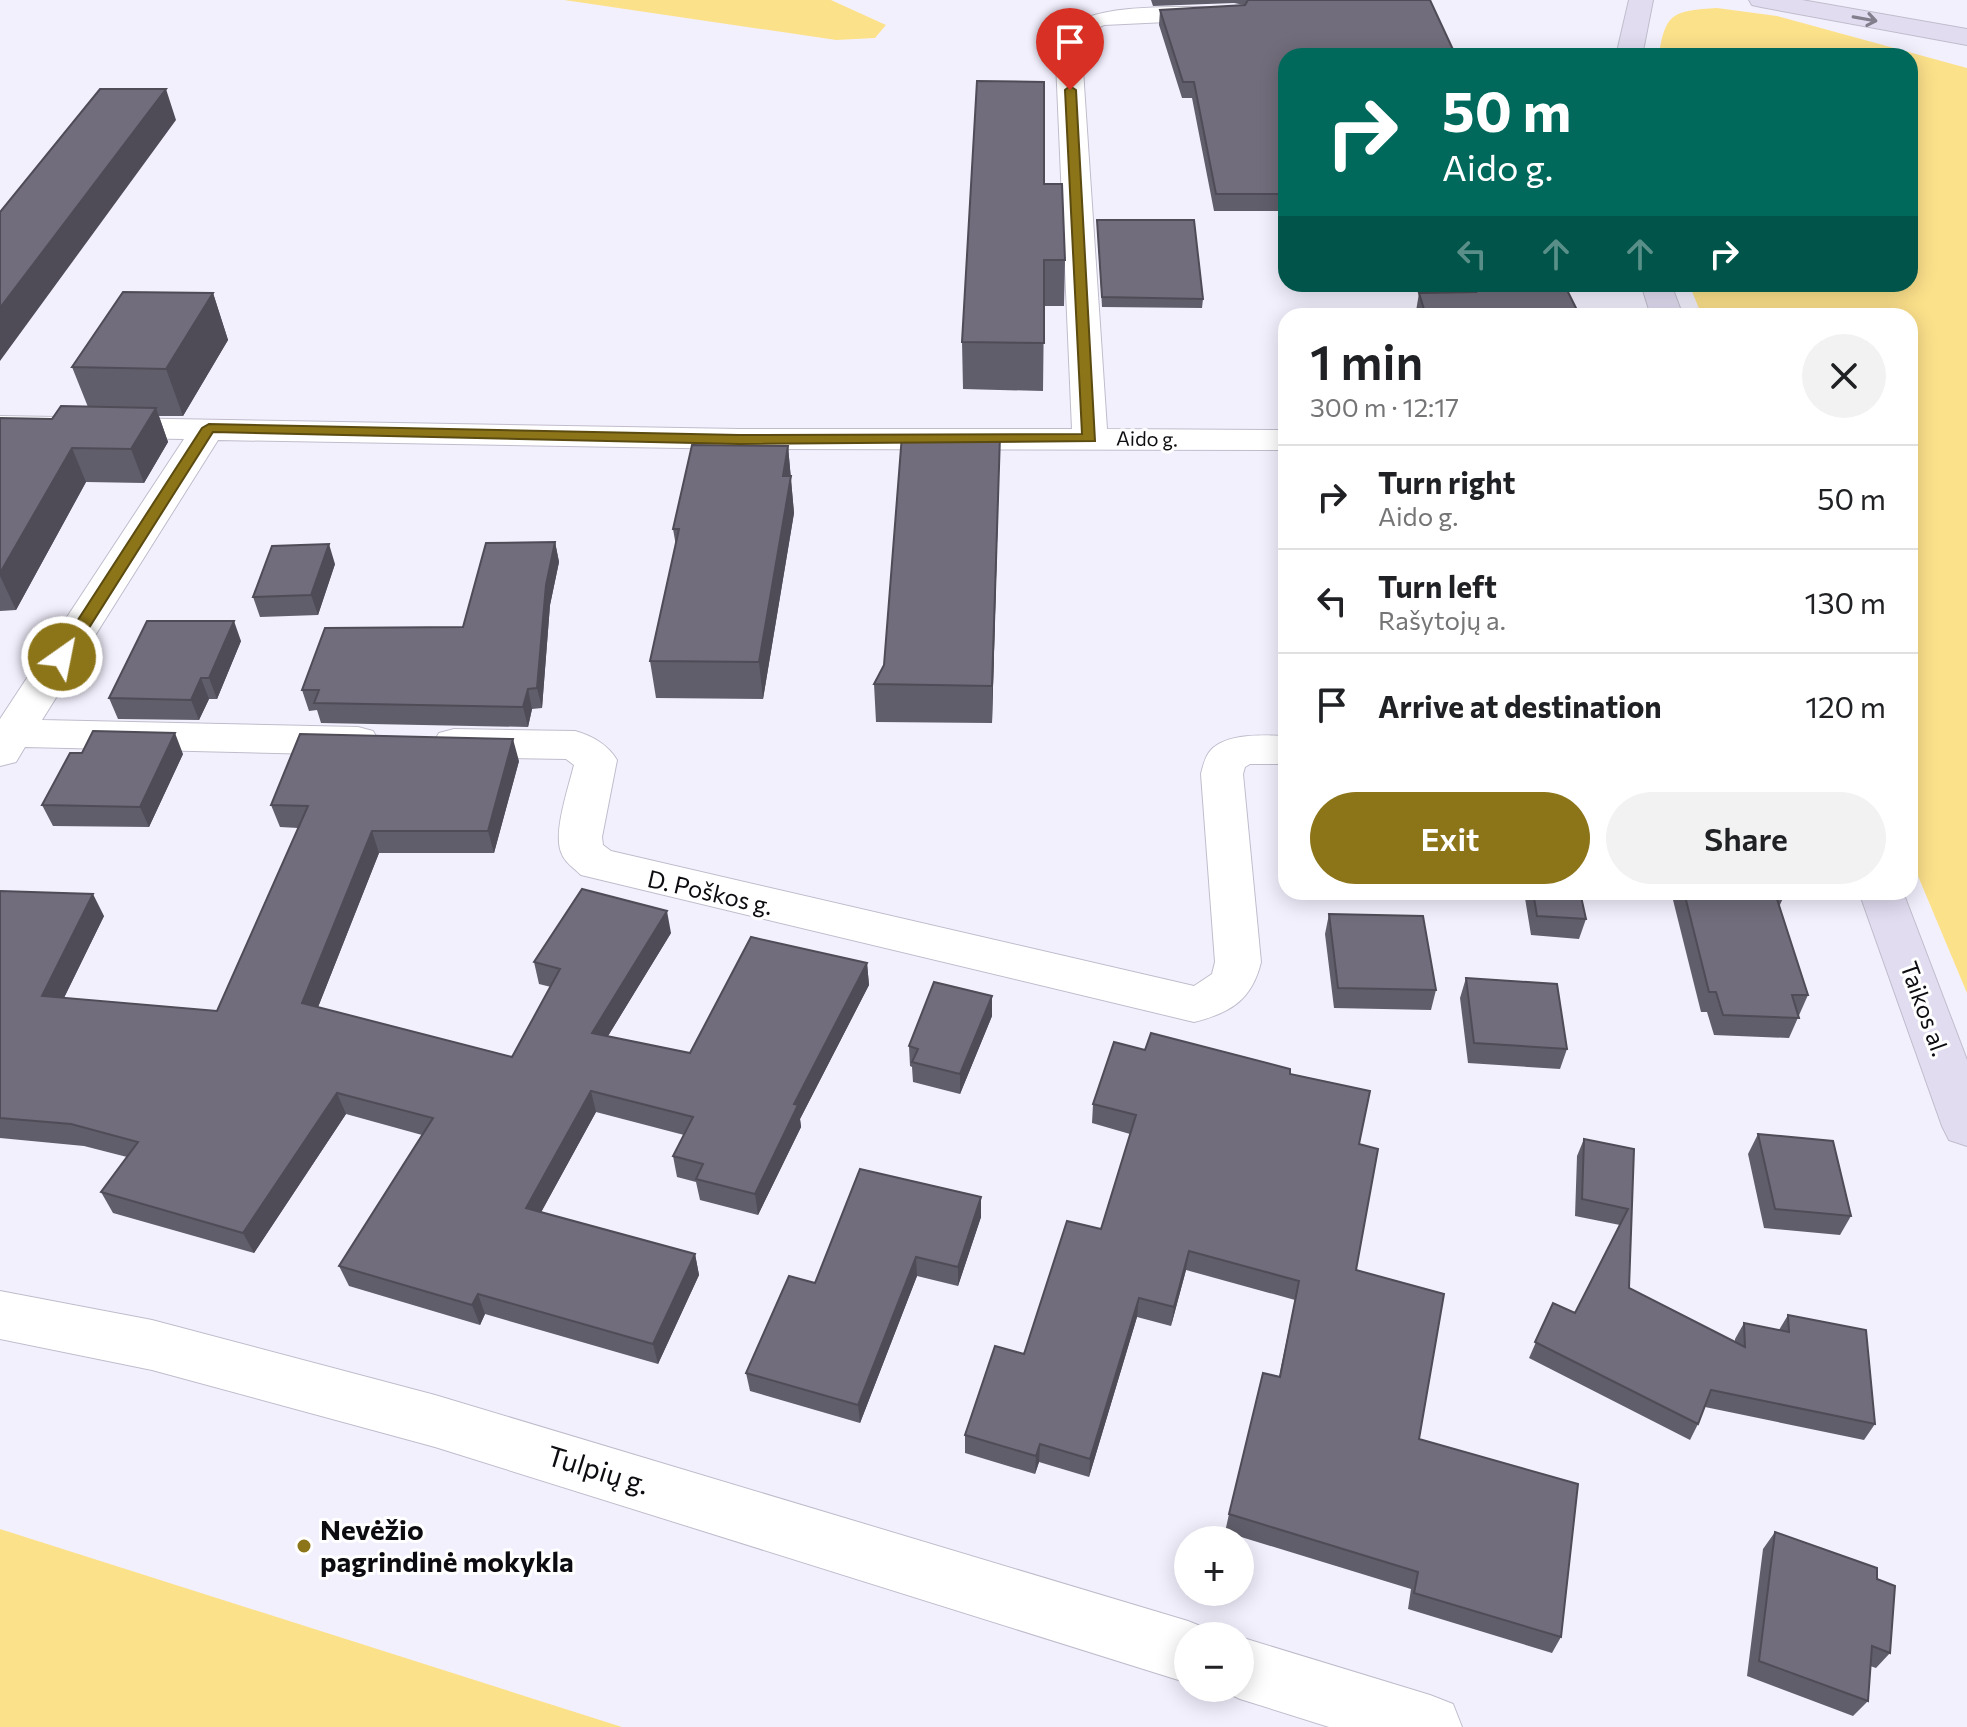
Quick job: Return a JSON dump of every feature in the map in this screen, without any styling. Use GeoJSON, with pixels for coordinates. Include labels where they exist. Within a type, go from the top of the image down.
{"type":"FeatureCollection","features":[{"type":"Feature","properties":{"kind":"main road"},"geometry":{"type":"LineString","coordinates":[[1631,48],[1641,0]]}},
{"type":"Feature","properties":{"kind":"main road"},"geometry":{"type":"LineString","coordinates":[[1761,0],[1967,37]]}},
{"type":"Feature","properties":{"kind":"main road"},"geometry":{"type":"LineString","coordinates":[[1891,0],[1967,15]]}},
{"type":"Feature","properties":{"kind":"main road","name":"Taikos al."},"geometry":{"type":"LineString","coordinates":[[1884,900],[1967,1126]]}},
{"type":"Feature","properties":{"kind":"street"},"geometry":{"type":"LineString","coordinates":[[1090,438],[1068,39],[1077,28],[1100,18],[1234,13]]}},
{"type":"Feature","properties":{"kind":"street","name":"Aido g."},"geometry":{"type":"LineString","coordinates":[[0,426],[739,439],[1278,440]]}},
{"type":"Feature","properties":{"kind":"street"},"geometry":{"type":"LineString","coordinates":[[4,740],[209,428]]}},
{"type":"Feature","properties":{"kind":"street","name":"D. Poškos g."},"geometry":{"type":"LineString","coordinates":[[4,740],[575,745],[596,760],[580,837],[582,851],[597,864],[1194,1004],[1214,999],[1229,989],[1238,962],[1222,774],[1226,759],[1254,749],[1278,750]]}},
{"type":"Feature","properties":{"kind":"street","name":"Tulpių g."},"geometry":{"type":"LineString","coordinates":[[0,1315],[152,1345],[435,1421],[1174,1648]]}},
{"type":"Feature","properties":{"kind":"street"},"geometry":{"type":"LineString","coordinates":[[1254,1672],[1430,1727]]}},
{"type":"Feature","properties":{"kind":"shaded area"},"geometry":{"type":"Polygon","coordinates":[[[564,0],[831,0],[886,25],[875,38],[836,40],[564,0]]]}},
{"type":"Feature","properties":{"kind":"shaded area"},"geometry":{"type":"Polygon","coordinates":[[[1717,8],[1777,16],[1894,48],[1660,48],[1669,22],[1674,16],[1691,10],[1717,8]]]}},
{"type":"Feature","properties":{"kind":"shaded area"},"geometry":{"type":"Polygon","coordinates":[[[1918,55],[1967,68],[1967,993],[1918,876],[1918,308],[1699,308],[1692,292],[1918,292],[1918,55]]]}},
{"type":"Feature","properties":{"kind":"shaded area"},"geometry":{"type":"Polygon","coordinates":[[[0,1529],[622,1727],[0,1727],[0,1529]]]}},
{"type":"Feature","properties":{"kind":"building"},"geometry":{"type":"Polygon","coordinates":[[[1248,0],[1430,0],[1452,48],[1278,48],[1278,194],[1216,194],[1194,82],[1183,82],[1160,10],[1245,5],[1248,0]]]}},
{"type":"Feature","properties":{"kind":"building"},"geometry":{"type":"Polygon","coordinates":[[[977,81],[1044,82],[1044,184],[1062,184],[1065,260],[1044,260],[1044,343],[962,342],[977,81]]]}},
{"type":"Feature","properties":{"kind":"building"},"geometry":{"type":"Polygon","coordinates":[[[100,89],[166,89],[0,308],[0,212],[100,89]]]}},
{"type":"Feature","properties":{"kind":"building"},"geometry":{"type":"Polygon","coordinates":[[[1097,220],[1194,220],[1203,299],[1102,297],[1097,220]]]}},
{"type":"Feature","properties":{"kind":"building"},"geometry":{"type":"Polygon","coordinates":[[[123,292],[213,293],[166,369],[72,367],[123,292]]]}},
{"type":"Feature","properties":{"kind":"building"},"geometry":{"type":"Polygon","coordinates":[[[1568,292],[1576,308],[1424,308],[1419,293],[1568,292]]]}},
{"type":"Feature","properties":{"kind":"building"},"geometry":{"type":"Polygon","coordinates":[[[61,406],[156,408],[131,449],[72,448],[0,573],[0,418],[52,419],[61,406]]]}},
{"type":"Feature","properties":{"kind":"building"},"geometry":{"type":"Polygon","coordinates":[[[902,435],[1000,436],[992,686],[874,684],[884,665],[902,435]]]}},
{"type":"Feature","properties":{"kind":"building"},"geometry":{"type":"Polygon","coordinates":[[[692,445],[788,446],[783,476],[791,476],[759,662],[650,661],[679,529],[673,529],[692,445]]]}},
{"type":"Feature","properties":{"kind":"building"},"geometry":{"type":"Polygon","coordinates":[[[555,542],[546,585],[537,688],[528,689],[523,707],[314,703],[319,690],[302,690],[325,628],[463,627],[486,543],[555,542]]]}},
{"type":"Feature","properties":{"kind":"building"},"geometry":{"type":"Polygon","coordinates":[[[329,544],[311,595],[253,597],[272,546],[329,544]]]}},
{"type":"Feature","properties":{"kind":"building"},"geometry":{"type":"Polygon","coordinates":[[[147,621],[234,621],[209,678],[201,678],[191,700],[109,698],[147,621]]]}},
{"type":"Feature","properties":{"kind":"building"},"geometry":{"type":"Polygon","coordinates":[[[93,731],[175,733],[140,807],[42,805],[70,753],[82,753],[93,731]]]}},
{"type":"Feature","properties":{"kind":"building"},"geometry":{"type":"Polygon","coordinates":[[[300,734],[513,739],[488,831],[372,831],[302,1003],[512,1057],[560,969],[534,962],[582,889],[667,911],[592,1033],[690,1053],[751,937],[867,963],[794,1104],[798,1105],[755,1194],[696,1179],[703,1164],[673,1156],[693,1117],[591,1091],[526,1208],[695,1254],[653,1344],[478,1294],[472,1305],[339,1266],[433,1118],[337,1093],[243,1233],[101,1192],[138,1142],[71,1124],[0,1118],[0,891],[93,894],[42,996],[217,1011],[308,806],[271,805],[300,734]]]}},
{"type":"Feature","properties":{"kind":"building"},"geometry":{"type":"Polygon","coordinates":[[[1534,900],[1582,900],[1586,919],[1537,916],[1534,900]]]}},
{"type":"Feature","properties":{"kind":"building"},"geometry":{"type":"Polygon","coordinates":[[[1686,900],[1777,900],[1808,995],[1792,995],[1799,1018],[1723,1015],[1716,992],[1709,992],[1686,900]]]}},
{"type":"Feature","properties":{"kind":"building"},"geometry":{"type":"Polygon","coordinates":[[[1329,914],[1423,916],[1436,990],[1338,988],[1329,914]]]}},
{"type":"Feature","properties":{"kind":"building"},"geometry":{"type":"Polygon","coordinates":[[[1466,978],[1557,984],[1567,1049],[1474,1043],[1466,978]]]}},
{"type":"Feature","properties":{"kind":"building"},"geometry":{"type":"Polygon","coordinates":[[[934,982],[992,996],[960,1074],[912,1062],[918,1049],[909,1046],[934,982]]]}},
{"type":"Feature","properties":{"kind":"building"},"geometry":{"type":"Polygon","coordinates":[[[1151,1033],[1290,1069],[1290,1074],[1370,1091],[1359,1144],[1378,1149],[1356,1270],[1444,1294],[1419,1439],[1578,1484],[1561,1637],[1414,1593],[1418,1572],[1229,1514],[1263,1373],[1280,1377],[1299,1281],[1189,1251],[1174,1307],[1139,1298],[1090,1459],[1040,1444],[1036,1456],[965,1435],[995,1346],[1024,1354],[1067,1221],[1101,1229],[1136,1115],[1093,1104],[1114,1042],[1145,1050],[1151,1033]]]}},
{"type":"Feature","properties":{"kind":"building"},"geometry":{"type":"Polygon","coordinates":[[[1758,1134],[1833,1141],[1851,1216],[1775,1209],[1758,1134]]]}},
{"type":"Feature","properties":{"kind":"building"},"geometry":{"type":"Polygon","coordinates":[[[1584,1139],[1634,1149],[1629,1288],[1745,1347],[1744,1323],[1789,1332],[1788,1315],[1866,1330],[1875,1424],[1711,1390],[1698,1424],[1535,1342],[1553,1303],[1575,1313],[1628,1209],[1582,1199],[1584,1139]]]}},
{"type":"Feature","properties":{"kind":"building"},"geometry":{"type":"Polygon","coordinates":[[[860,1169],[981,1197],[958,1267],[916,1257],[858,1405],[746,1373],[789,1276],[815,1283],[860,1169]]]}},
{"type":"Feature","properties":{"kind":"building"},"geometry":{"type":"Polygon","coordinates":[[[1775,1532],[1877,1568],[1877,1579],[1895,1586],[1890,1653],[1872,1646],[1868,1701],[1759,1661],[1775,1532]]]}},
{"type":"Feature","properties":{"kind":"place","name":"Nevėžio pagrindinė mokykla"},"geometry":{"type":"Point","coordinates":[304,1546]}},
{"type":"Feature","properties":{"kind":"route"},"geometry":{"type":"LineString","coordinates":[[62,657],[209,428],[739,439],[1090,438],[1070,90]]}}]}
